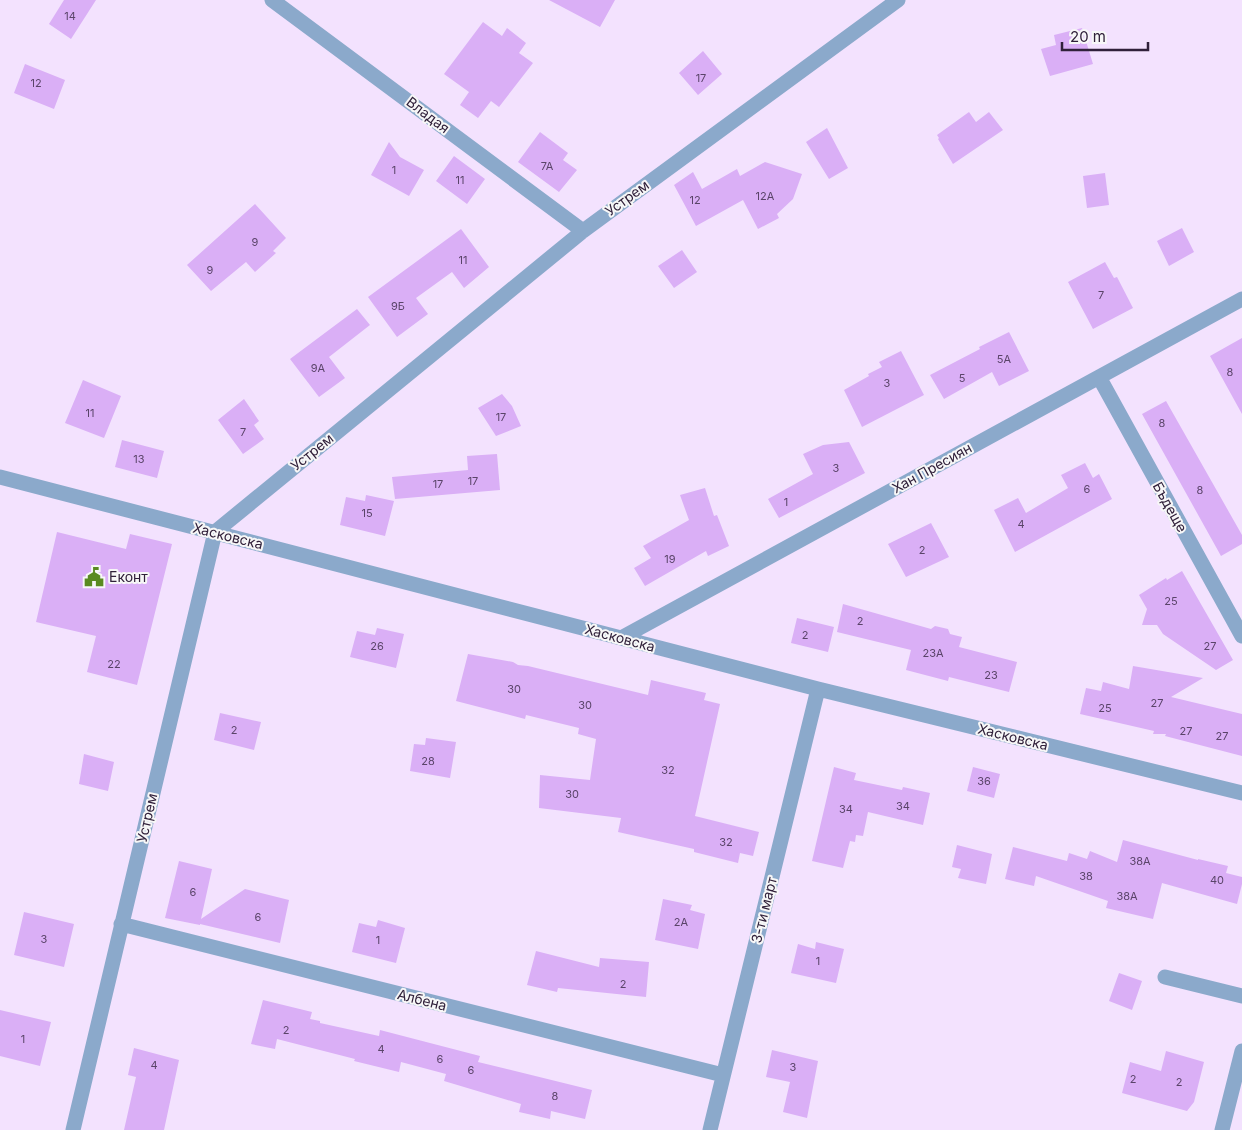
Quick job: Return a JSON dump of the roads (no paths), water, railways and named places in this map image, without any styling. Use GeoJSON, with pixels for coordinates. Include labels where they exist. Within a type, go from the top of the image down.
{"type":"FeatureCollection","features":[{"type":"Feature","properties":{"kind":"street","name":"Владая"},"geometry":{"type":"LineString","coordinates":[[272,0],[583,231]]}},
{"type":"Feature","properties":{"kind":"street","name":"Устрем"},"geometry":{"type":"LineString","coordinates":[[74,1130],[215,532],[583,231],[898,0]]}},
{"type":"Feature","properties":{"kind":"street","name":"Хан Пресиян"},"geometry":{"type":"LineString","coordinates":[[621,638],[1242,299]]}},
{"type":"Feature","properties":{"kind":"street","name":"Бъдеще"},"geometry":{"type":"LineString","coordinates":[[1099,377],[1242,636]]}},
{"type":"Feature","properties":{"kind":"street","name":"Хасковска"},"geometry":{"type":"LineString","coordinates":[[0,477],[818,690],[1242,794]]}},
{"type":"Feature","properties":{"kind":"street","name":"3-ти март"},"geometry":{"type":"LineString","coordinates":[[710,1130],[818,690]]}},
{"type":"Feature","properties":{"kind":"street","name":"Албена"},"geometry":{"type":"LineString","coordinates":[[122,924],[723,1076]]}},
{"type":"Feature","properties":{"kind":"street"},"geometry":{"type":"LineString","coordinates":[[1165,977],[1242,996]]}},
{"type":"Feature","properties":{"kind":"street"},"geometry":{"type":"LineString","coordinates":[[1222,1130],[1242,1051]]}},
{"type":"Feature","properties":{"kind":"place","name":"Еконт"},"geometry":{"type":"Point","coordinates":[94,577]}}]}
